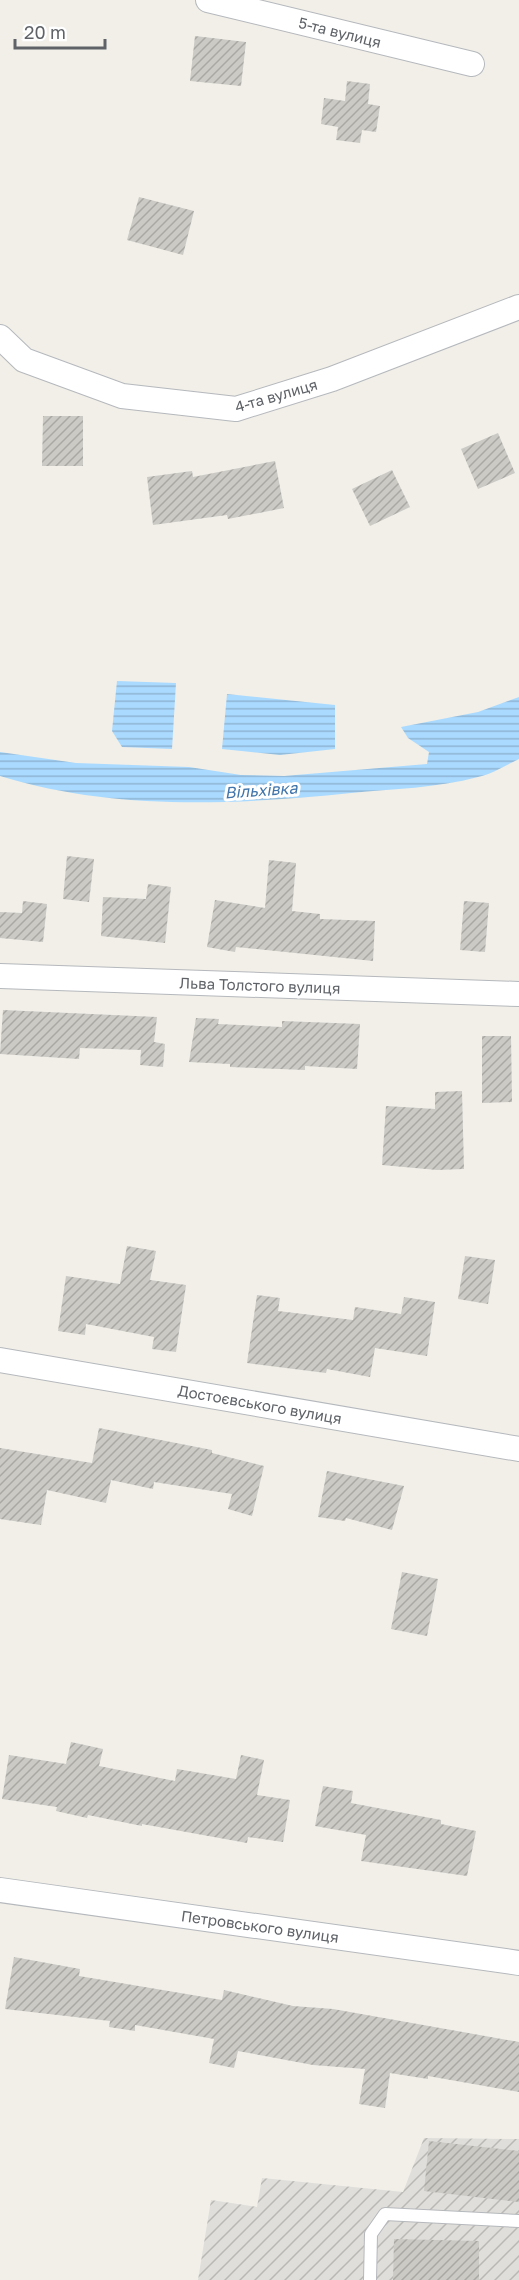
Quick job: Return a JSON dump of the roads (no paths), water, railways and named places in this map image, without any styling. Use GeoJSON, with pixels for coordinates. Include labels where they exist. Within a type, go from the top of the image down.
{"type":"FeatureCollection","features":[{"type":"Feature","properties":{"kind":"street","name":"5-та вулиця"},"geometry":{"type":"LineString","coordinates":[[208,0],[472,64]]}},
{"type":"Feature","properties":{"kind":"street","name":"4-та вулиця"},"geometry":{"type":"LineString","coordinates":[[0,338],[24,360],[122,396],[236,409],[332,378],[519,307]]}},
{"type":"Feature","properties":{"kind":"street","name":"Льва Толстого вулиця"},"geometry":{"type":"LineString","coordinates":[[0,976],[519,994]]}},
{"type":"Feature","properties":{"kind":"street","name":"Достоєвського вулиця"},"geometry":{"type":"LineString","coordinates":[[0,1360],[519,1449]]}},
{"type":"Feature","properties":{"kind":"street","name":"Петровського вулиця"},"geometry":{"type":"LineString","coordinates":[[0,1890],[519,1963]]}},
{"type":"Feature","properties":{"kind":"lane"},"geometry":{"type":"LineString","coordinates":[[370,2280],[371,2234],[385,2214],[519,2221]]}},
{"type":"Feature","properties":{"kind":"water"},"geometry":{"type":"Polygon","coordinates":[[[117,681],[176,683],[172,749],[122,747],[112,731],[117,681]]]}},
{"type":"Feature","properties":{"kind":"water"},"geometry":{"type":"Polygon","coordinates":[[[227,694],[335,705],[335,749],[280,755],[222,749],[227,694]]]}},
{"type":"Feature","properties":{"kind":"water","name":"Вільхівка"},"geometry":{"type":"Polygon","coordinates":[[[519,697],[519,759],[483,776],[447,784],[263,800],[174,802],[86,795],[0,776],[0,752],[76,763],[189,767],[241,775],[284,776],[427,764],[429,752],[408,738],[401,727],[478,712],[519,697]]]}}]}
